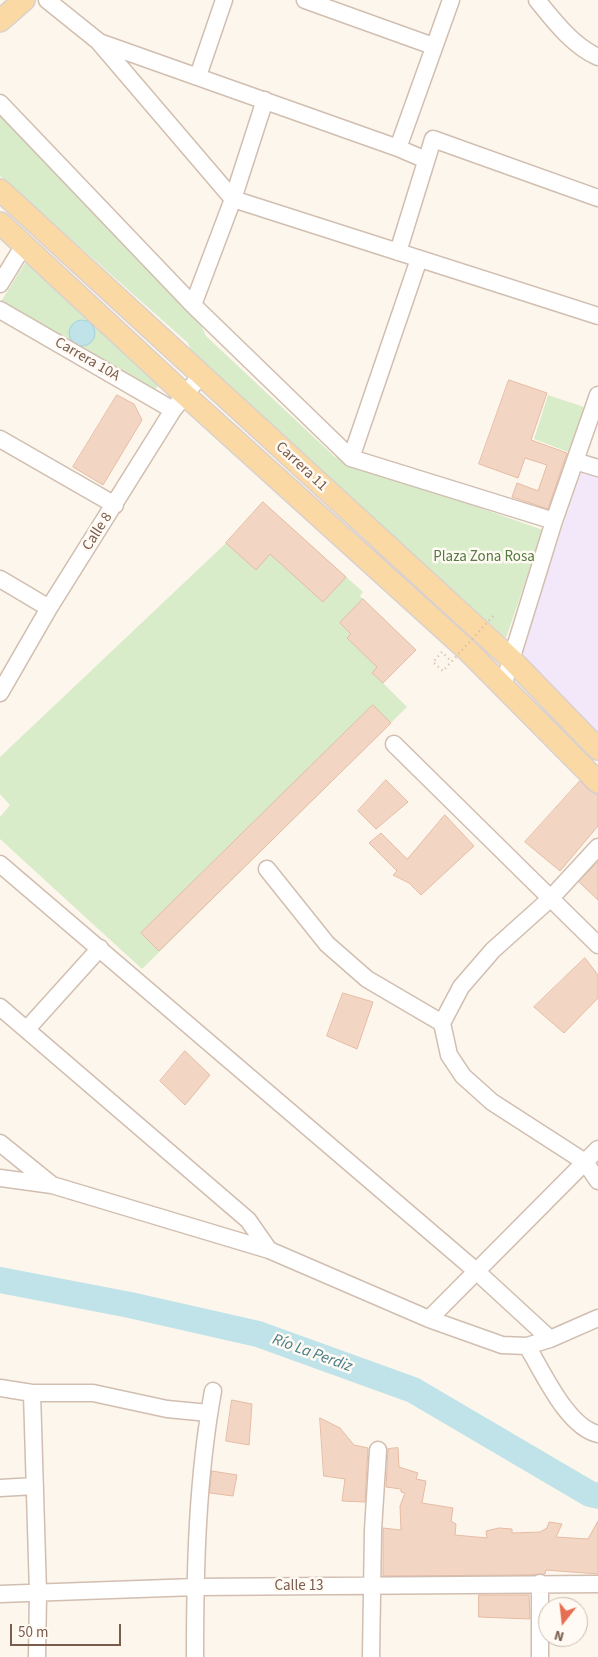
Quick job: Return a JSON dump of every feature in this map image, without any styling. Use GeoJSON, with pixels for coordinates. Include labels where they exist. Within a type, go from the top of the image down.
{"type":"FeatureCollection","features":[{"type":"Feature","properties":{"kind":"main road"},"geometry":{"type":"LineString","coordinates":[[0,21],[24,0]]}},
{"type":"Feature","properties":{"kind":"main road","name":"Carrera 11"},"geometry":{"type":"LineString","coordinates":[[0,190],[511,659],[598,749]]}},
{"type":"Feature","properties":{"kind":"main road","name":"Carrera 11"},"geometry":{"type":"LineString","coordinates":[[0,223],[24,245],[178,402],[466,649],[598,782]]}},
{"type":"Feature","properties":{"kind":"street"},"geometry":{"type":"LineString","coordinates":[[47,0],[98,41],[233,199],[598,316]]}},
{"type":"Feature","properties":{"kind":"street"},"geometry":{"type":"LineString","coordinates":[[198,76],[224,0]]}},
{"type":"Feature","properties":{"kind":"street"},"geometry":{"type":"LineString","coordinates":[[305,0],[433,46]]}},
{"type":"Feature","properties":{"kind":"street"},"geometry":{"type":"LineString","coordinates":[[398,148],[451,0]]}},
{"type":"Feature","properties":{"kind":"street"},"geometry":{"type":"LineString","coordinates":[[537,0],[559,27],[591,54],[598,57]]}},
{"type":"Feature","properties":{"kind":"street"},"geometry":{"type":"LineString","coordinates":[[98,41],[266,100],[426,160]]}},
{"type":"Feature","properties":{"kind":"street"},"geometry":{"type":"LineString","coordinates":[[193,305],[233,199],[266,100]]}},
{"type":"Feature","properties":{"kind":"street"},"geometry":{"type":"LineString","coordinates":[[0,103],[193,305],[351,458],[554,521]]}},
{"type":"Feature","properties":{"kind":"street"},"geometry":{"type":"LineString","coordinates":[[398,252],[433,139],[598,198]]}},
{"type":"Feature","properties":{"kind":"street"},"geometry":{"type":"LineString","coordinates":[[0,284],[24,245]]}},
{"type":"Feature","properties":{"kind":"street"},"geometry":{"type":"LineString","coordinates":[[351,458],[419,259]]}},
{"type":"Feature","properties":{"kind":"street","name":"Carrera 10A"},"geometry":{"type":"LineString","coordinates":[[0,310],[178,402]]}},
{"type":"Feature","properties":{"kind":"street","name":"Calle 8"},"geometry":{"type":"LineString","coordinates":[[0,693],[49,608],[178,402],[201,375]]}},
{"type":"Feature","properties":{"kind":"street"},"geometry":{"type":"LineString","coordinates":[[503,686],[554,521],[598,395]]}},
{"type":"Feature","properties":{"kind":"street"},"geometry":{"type":"LineString","coordinates":[[0,439],[115,505]]}},
{"type":"Feature","properties":{"kind":"street"},"geometry":{"type":"LineString","coordinates":[[575,461],[598,468]]}},
{"type":"Feature","properties":{"kind":"street"},"geometry":{"type":"LineString","coordinates":[[0,579],[49,608]]}},
{"type":"Feature","properties":{"kind":"street"},"geometry":{"type":"LineString","coordinates":[[394,744],[598,944]]}},
{"type":"Feature","properties":{"kind":"street"},"geometry":{"type":"LineString","coordinates":[[598,847],[551,898],[494,950],[461,987],[442,1023],[449,1055],[463,1076],[492,1102],[585,1162],[598,1181]]}},
{"type":"Feature","properties":{"kind":"street"},"geometry":{"type":"LineString","coordinates":[[0,864],[476,1270],[550,1339]]}},
{"type":"Feature","properties":{"kind":"street"},"geometry":{"type":"LineString","coordinates":[[267,869],[328,944],[367,979],[442,1023]]}},
{"type":"Feature","properties":{"kind":"street"},"geometry":{"type":"LineString","coordinates":[[27,1029],[100,948]]}},
{"type":"Feature","properties":{"kind":"street"},"geometry":{"type":"LineString","coordinates":[[0,1007],[248,1220],[269,1250]]}},
{"type":"Feature","properties":{"kind":"street"},"geometry":{"type":"LineString","coordinates":[[0,1143],[52,1185]]}},
{"type":"Feature","properties":{"kind":"street"},"geometry":{"type":"LineString","coordinates":[[429,1319],[598,1149]]}},
{"type":"Feature","properties":{"kind":"street"},"geometry":{"type":"LineString","coordinates":[[0,1178],[52,1185],[269,1250],[429,1319],[502,1345],[527,1346],[550,1339],[598,1318]]}},
{"type":"Feature","properties":{"kind":"street"},"geometry":{"type":"LineString","coordinates":[[527,1346],[572,1418],[590,1432],[598,1434]]}},
{"type":"Feature","properties":{"kind":"street"},"geometry":{"type":"LineString","coordinates":[[0,1388],[32,1393],[93,1393],[167,1410],[209,1413]]}},
{"type":"Feature","properties":{"kind":"street"},"geometry":{"type":"LineString","coordinates":[[195,1657],[195,1587],[199,1490],[213,1390]]}},
{"type":"Feature","properties":{"kind":"street"},"geometry":{"type":"LineString","coordinates":[[32,1393],[38,1592],[37,1657]]}},
{"type":"Feature","properties":{"kind":"street"},"geometry":{"type":"LineString","coordinates":[[371,1657],[371,1587],[378,1450]]}},
{"type":"Feature","properties":{"kind":"street"},"geometry":{"type":"LineString","coordinates":[[0,1488],[35,1486]]}},
{"type":"Feature","properties":{"kind":"street"},"geometry":{"type":"LineString","coordinates":[[540,1584],[540,1657]]}},
{"type":"Feature","properties":{"kind":"street","name":"Calle 13"},"geometry":{"type":"LineString","coordinates":[[0,1594],[195,1587],[598,1584]]}},
{"type":"Feature","properties":{"kind":"path"},"geometry":{"type":"LineString","coordinates":[[449,659],[442,652],[433,662],[443,672],[493,616]]}},
{"type":"Feature","properties":{"kind":"shaded area"},"geometry":{"type":"Polygon","coordinates":[[[582,470],[598,476],[598,735],[519,654],[582,470]]]}},
{"type":"Feature","properties":{"kind":"green space","name":"Plaza Zona Rosa"},"geometry":{"type":"Polygon","coordinates":[[[0,109],[197,316],[206,336],[335,457],[543,530],[506,638],[195,359],[188,343],[0,176],[0,109]]]}},
{"type":"Feature","properties":{"kind":"green space"},"geometry":{"type":"Polygon","coordinates":[[[25,263],[158,377],[160,382],[156,389],[149,388],[0,303],[25,263]]]}},
{"type":"Feature","properties":{"kind":"green space"},"geometry":{"type":"Polygon","coordinates":[[[548,395],[587,408],[571,453],[534,439],[548,395]]]}},
{"type":"Feature","properties":{"kind":"green space"},"geometry":{"type":"Polygon","coordinates":[[[263,502],[363,592],[360,596],[416,650],[383,683],[407,707],[142,969],[0,839],[0,817],[10,805],[0,794],[0,757],[226,543],[263,502]]]}},
{"type":"Feature","properties":{"kind":"water"},"geometry":{"type":"Polygon","coordinates":[[[82,320],[91,324],[95,333],[91,342],[82,346],[73,342],[69,333],[73,324],[82,320]]]}},
{"type":"Feature","properties":{"kind":"building"},"geometry":{"type":"Polygon","coordinates":[[[509,380],[547,393],[531,440],[567,453],[548,509],[512,497],[517,483],[538,491],[547,465],[525,458],[518,478],[479,464],[509,380]]]}},
{"type":"Feature","properties":{"kind":"building"},"geometry":{"type":"Polygon","coordinates":[[[117,395],[134,404],[142,420],[103,485],[73,467],[117,395]]]}},
{"type":"Feature","properties":{"kind":"building"},"geometry":{"type":"Polygon","coordinates":[[[263,502],[346,577],[323,602],[270,554],[256,570],[226,543],[263,502]]]}},
{"type":"Feature","properties":{"kind":"building"},"geometry":{"type":"Polygon","coordinates":[[[363,599],[416,650],[383,683],[372,673],[377,667],[347,638],[351,634],[340,623],[363,599]]]}},
{"type":"Feature","properties":{"kind":"building"},"geometry":{"type":"Polygon","coordinates":[[[373,705],[391,723],[159,951],[141,933],[373,705]]]}},
{"type":"Feature","properties":{"kind":"building"},"geometry":{"type":"Polygon","coordinates":[[[386,780],[408,802],[376,829],[358,811],[386,780]]]}},
{"type":"Feature","properties":{"kind":"building"},"geometry":{"type":"Polygon","coordinates":[[[580,781],[590,791],[598,795],[598,826],[560,871],[525,842],[580,781]]]}},
{"type":"Feature","properties":{"kind":"building"},"geometry":{"type":"Polygon","coordinates":[[[445,815],[474,846],[421,895],[409,883],[393,875],[397,871],[369,843],[381,833],[407,859],[445,815]]]}},
{"type":"Feature","properties":{"kind":"building"},"geometry":{"type":"Polygon","coordinates":[[[598,862],[598,900],[579,882],[598,862]]]}},
{"type":"Feature","properties":{"kind":"building"},"geometry":{"type":"Polygon","coordinates":[[[585,958],[598,975],[598,998],[564,1033],[534,1007],[585,958]]]}},
{"type":"Feature","properties":{"kind":"building"},"geometry":{"type":"Polygon","coordinates":[[[343,993],[373,1002],[357,1049],[327,1036],[343,993]]]}},
{"type":"Feature","properties":{"kind":"building"},"geometry":{"type":"Polygon","coordinates":[[[185,1051],[210,1075],[185,1105],[160,1081],[185,1051]]]}},
{"type":"Feature","properties":{"kind":"building"},"geometry":{"type":"Polygon","coordinates":[[[232,1400],[252,1404],[249,1445],[226,1441],[232,1400]]]}},
{"type":"Feature","properties":{"kind":"building"},"geometry":{"type":"Polygon","coordinates":[[[320,1418],[340,1428],[354,1445],[368,1448],[365,1502],[342,1501],[345,1479],[324,1476],[320,1418]]]}},
{"type":"Feature","properties":{"kind":"building"},"geometry":{"type":"Polygon","coordinates":[[[398,1448],[399,1467],[418,1473],[416,1479],[426,1481],[422,1503],[453,1508],[451,1521],[456,1524],[455,1535],[487,1538],[486,1531],[499,1528],[512,1529],[512,1533],[540,1532],[547,1528],[549,1522],[562,1524],[556,1537],[588,1539],[598,1521],[598,1574],[546,1570],[545,1574],[525,1575],[383,1576],[383,1528],[401,1530],[400,1506],[405,1493],[401,1492],[401,1489],[386,1487],[388,1449],[398,1448]]]}},
{"type":"Feature","properties":{"kind":"building"},"geometry":{"type":"Polygon","coordinates":[[[212,1471],[237,1475],[233,1496],[210,1493],[212,1471]]]}},
{"type":"Feature","properties":{"kind":"building"},"geometry":{"type":"Polygon","coordinates":[[[479,1595],[529,1595],[530,1619],[479,1617],[479,1595]]]}},
{"type":"Feature","properties":{"kind":"waterway","name":"Río La Perdiz"},"geometry":{"type":"LineString","coordinates":[[0,1280],[130,1305],[258,1334],[413,1390],[590,1494],[598,1496]]}}]}
